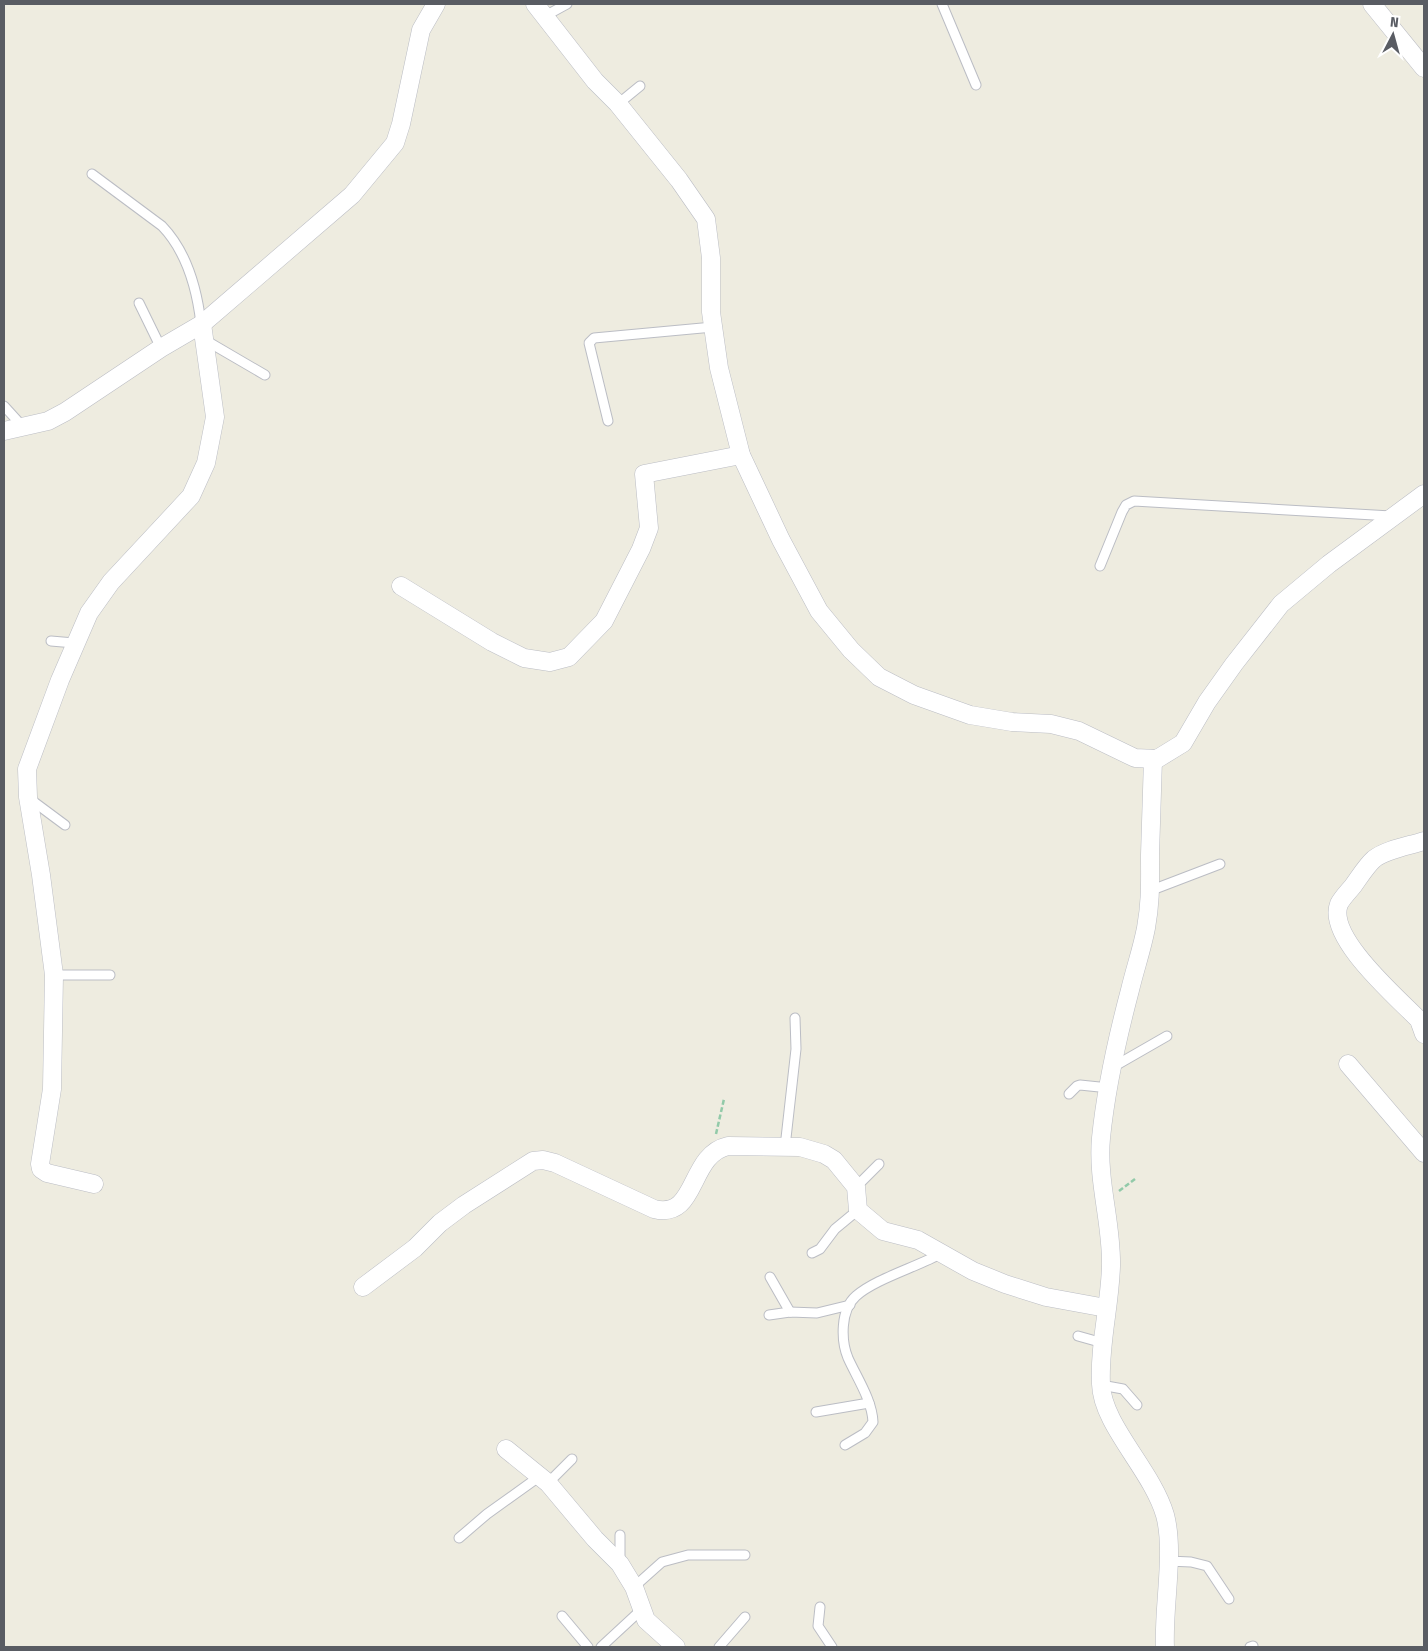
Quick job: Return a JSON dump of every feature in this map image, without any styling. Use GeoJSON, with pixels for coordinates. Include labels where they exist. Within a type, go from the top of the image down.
{"type":"FeatureCollection","features":[{"type":"Feature","properties":{"kind":"street"},"geometry":{"type":"LineString","coordinates":[[4,431],[24,428],[48,421],[65,412],[161,348],[203,332],[352,195],[389,152],[401,124],[421,30],[436,4]]}},
{"type":"Feature","properties":{"kind":"street"},"geometry":{"type":"LineString","coordinates":[[1372,4],[1424,68]]}},
{"type":"Feature","properties":{"kind":"street"},"geometry":{"type":"LineString","coordinates":[[540,10],[595,81],[618,104],[680,180],[706,219],[711,258],[711,312],[719,368],[741,455],[781,540],[819,611],[852,650],[879,677],[914,695],[970,715],[1012,722],[1051,724],[1079,731],[1135,758],[1153,759],[1166,754],[1183,743],[1207,702],[1281,604],[1329,564],[1396,517],[1424,494]]}},
{"type":"Feature","properties":{"kind":"street"},"geometry":{"type":"LineString","coordinates":[[94,1184],[46,1174],[41,1170],[40,1164],[52,1089],[54,975],[42,875],[28,797],[27,769],[74,644],[89,613],[111,582],[191,496],[206,463],[216,417],[203,332]]}},
{"type":"Feature","properties":{"kind":"street"},"geometry":{"type":"LineString","coordinates":[[401,586],[492,642],[524,658],[550,662],[569,656],[604,620],[641,550],[649,528],[644,474],[741,455]]}},
{"type":"Feature","properties":{"kind":"street"},"geometry":{"type":"LineString","coordinates":[[1153,759],[1150,858],[1152,890],[1146,930],[1116,1045],[1101,1138],[1100,1173],[1106,1201],[1111,1258],[1101,1385],[1105,1408],[1152,1483],[1165,1516],[1168,1561],[1164,1626],[1165,1647]]}},
{"type":"Feature","properties":{"kind":"street"},"geometry":{"type":"LineString","coordinates":[[1422,1022],[1352,951],[1343,934],[1338,914],[1341,901],[1374,860],[1384,854],[1424,841]]}},
{"type":"Feature","properties":{"kind":"street"},"geometry":{"type":"LineString","coordinates":[[1348,1064],[1424,1152]]}},
{"type":"Feature","properties":{"kind":"street"},"geometry":{"type":"LineString","coordinates":[[363,1287],[414,1248],[440,1223],[464,1205],[533,1161],[543,1160],[555,1163],[665,1212],[682,1204],[703,1163],[718,1148],[728,1146],[800,1147],[824,1154],[834,1160],[856,1187],[858,1210],[884,1231],[918,1240],[973,1271],[1006,1284],[1046,1297],[1106,1308]]}},
{"type":"Feature","properties":{"kind":"street"},"geometry":{"type":"LineString","coordinates":[[506,1449],[544,1479],[595,1539],[620,1564],[634,1587],[646,1620],[676,1647]]}},
{"type":"Feature","properties":{"kind":"lane"},"geometry":{"type":"LineString","coordinates":[[540,10],[567,4]]}},
{"type":"Feature","properties":{"kind":"lane"},"geometry":{"type":"LineString","coordinates":[[942,4],[976,85]]}},
{"type":"Feature","properties":{"kind":"lane"},"geometry":{"type":"LineString","coordinates":[[618,104],[640,86]]}},
{"type":"Feature","properties":{"kind":"lane"},"geometry":{"type":"LineString","coordinates":[[92,174],[162,226],[172,236],[198,293],[203,332],[265,375]]}},
{"type":"Feature","properties":{"kind":"lane"},"geometry":{"type":"LineString","coordinates":[[139,303],[161,348]]}},
{"type":"Feature","properties":{"kind":"lane"},"geometry":{"type":"LineString","coordinates":[[608,420],[589,343],[591,340],[594,338],[713,327]]}},
{"type":"Feature","properties":{"kind":"lane"},"geometry":{"type":"LineString","coordinates":[[4,406],[24,428]]}},
{"type":"Feature","properties":{"kind":"lane"},"geometry":{"type":"LineString","coordinates":[[1100,566],[1126,504],[1134,501],[1396,517]]}},
{"type":"Feature","properties":{"kind":"lane"},"geometry":{"type":"LineString","coordinates":[[51,641],[74,644]]}},
{"type":"Feature","properties":{"kind":"lane"},"geometry":{"type":"LineString","coordinates":[[28,797],[65,824]]}},
{"type":"Feature","properties":{"kind":"lane"},"geometry":{"type":"LineString","coordinates":[[1152,890],[1220,864]]}},
{"type":"Feature","properties":{"kind":"lane"},"geometry":{"type":"LineString","coordinates":[[54,975],[110,975]]}},
{"type":"Feature","properties":{"kind":"lane"},"geometry":{"type":"LineString","coordinates":[[785,1147],[796,1049],[795,1018]]}},
{"type":"Feature","properties":{"kind":"lane"},"geometry":{"type":"LineString","coordinates":[[1112,1067],[1167,1036]]}},
{"type":"Feature","properties":{"kind":"lane"},"geometry":{"type":"LineString","coordinates":[[1069,1094],[1076,1086],[1080,1085],[1109,1088]]}},
{"type":"Feature","properties":{"kind":"lane"},"geometry":{"type":"LineString","coordinates":[[856,1187],[879,1164]]}},
{"type":"Feature","properties":{"kind":"lane"},"geometry":{"type":"LineString","coordinates":[[812,1253],[858,1210]]}},
{"type":"Feature","properties":{"kind":"lane"},"geometry":{"type":"LineString","coordinates":[[845,1445],[865,1433],[873,1422],[869,1403],[845,1349],[843,1328],[854,1297],[869,1287],[942,1253]]}},
{"type":"Feature","properties":{"kind":"lane"},"geometry":{"type":"LineString","coordinates":[[770,1277],[790,1312]]}},
{"type":"Feature","properties":{"kind":"lane"},"geometry":{"type":"LineString","coordinates":[[769,1315],[790,1312],[817,1313],[850,1306]]}},
{"type":"Feature","properties":{"kind":"lane"},"geometry":{"type":"LineString","coordinates":[[1078,1336],[1103,1343]]}},
{"type":"Feature","properties":{"kind":"lane"},"geometry":{"type":"LineString","coordinates":[[1101,1385],[1124,1389],[1138,1405]]}},
{"type":"Feature","properties":{"kind":"lane"},"geometry":{"type":"LineString","coordinates":[[816,1412],[869,1403]]}},
{"type":"Feature","properties":{"kind":"lane"},"geometry":{"type":"LineString","coordinates":[[459,1538],[486,1514],[544,1479],[572,1458]]}},
{"type":"Feature","properties":{"kind":"lane"},"geometry":{"type":"LineString","coordinates":[[620,1535],[620,1564]]}},
{"type":"Feature","properties":{"kind":"lane"},"geometry":{"type":"LineString","coordinates":[[634,1587],[662,1562],[688,1555],[744,1555]]}},
{"type":"Feature","properties":{"kind":"lane"},"geometry":{"type":"LineString","coordinates":[[1168,1561],[1191,1562],[1207,1566],[1229,1599]]}},
{"type":"Feature","properties":{"kind":"lane"},"geometry":{"type":"LineString","coordinates":[[820,1607],[818,1626],[832,1647]]}},
{"type":"Feature","properties":{"kind":"lane"},"geometry":{"type":"LineString","coordinates":[[601,1647],[641,1610]]}},
{"type":"Feature","properties":{"kind":"lane"},"geometry":{"type":"LineString","coordinates":[[562,1616],[588,1647]]}},
{"type":"Feature","properties":{"kind":"lane"},"geometry":{"type":"LineString","coordinates":[[719,1647],[745,1617]]}},
{"type":"Feature","properties":{"kind":"path"},"geometry":{"type":"LineString","coordinates":[[718,1148],[716,1135],[724,1099]]}}]}
